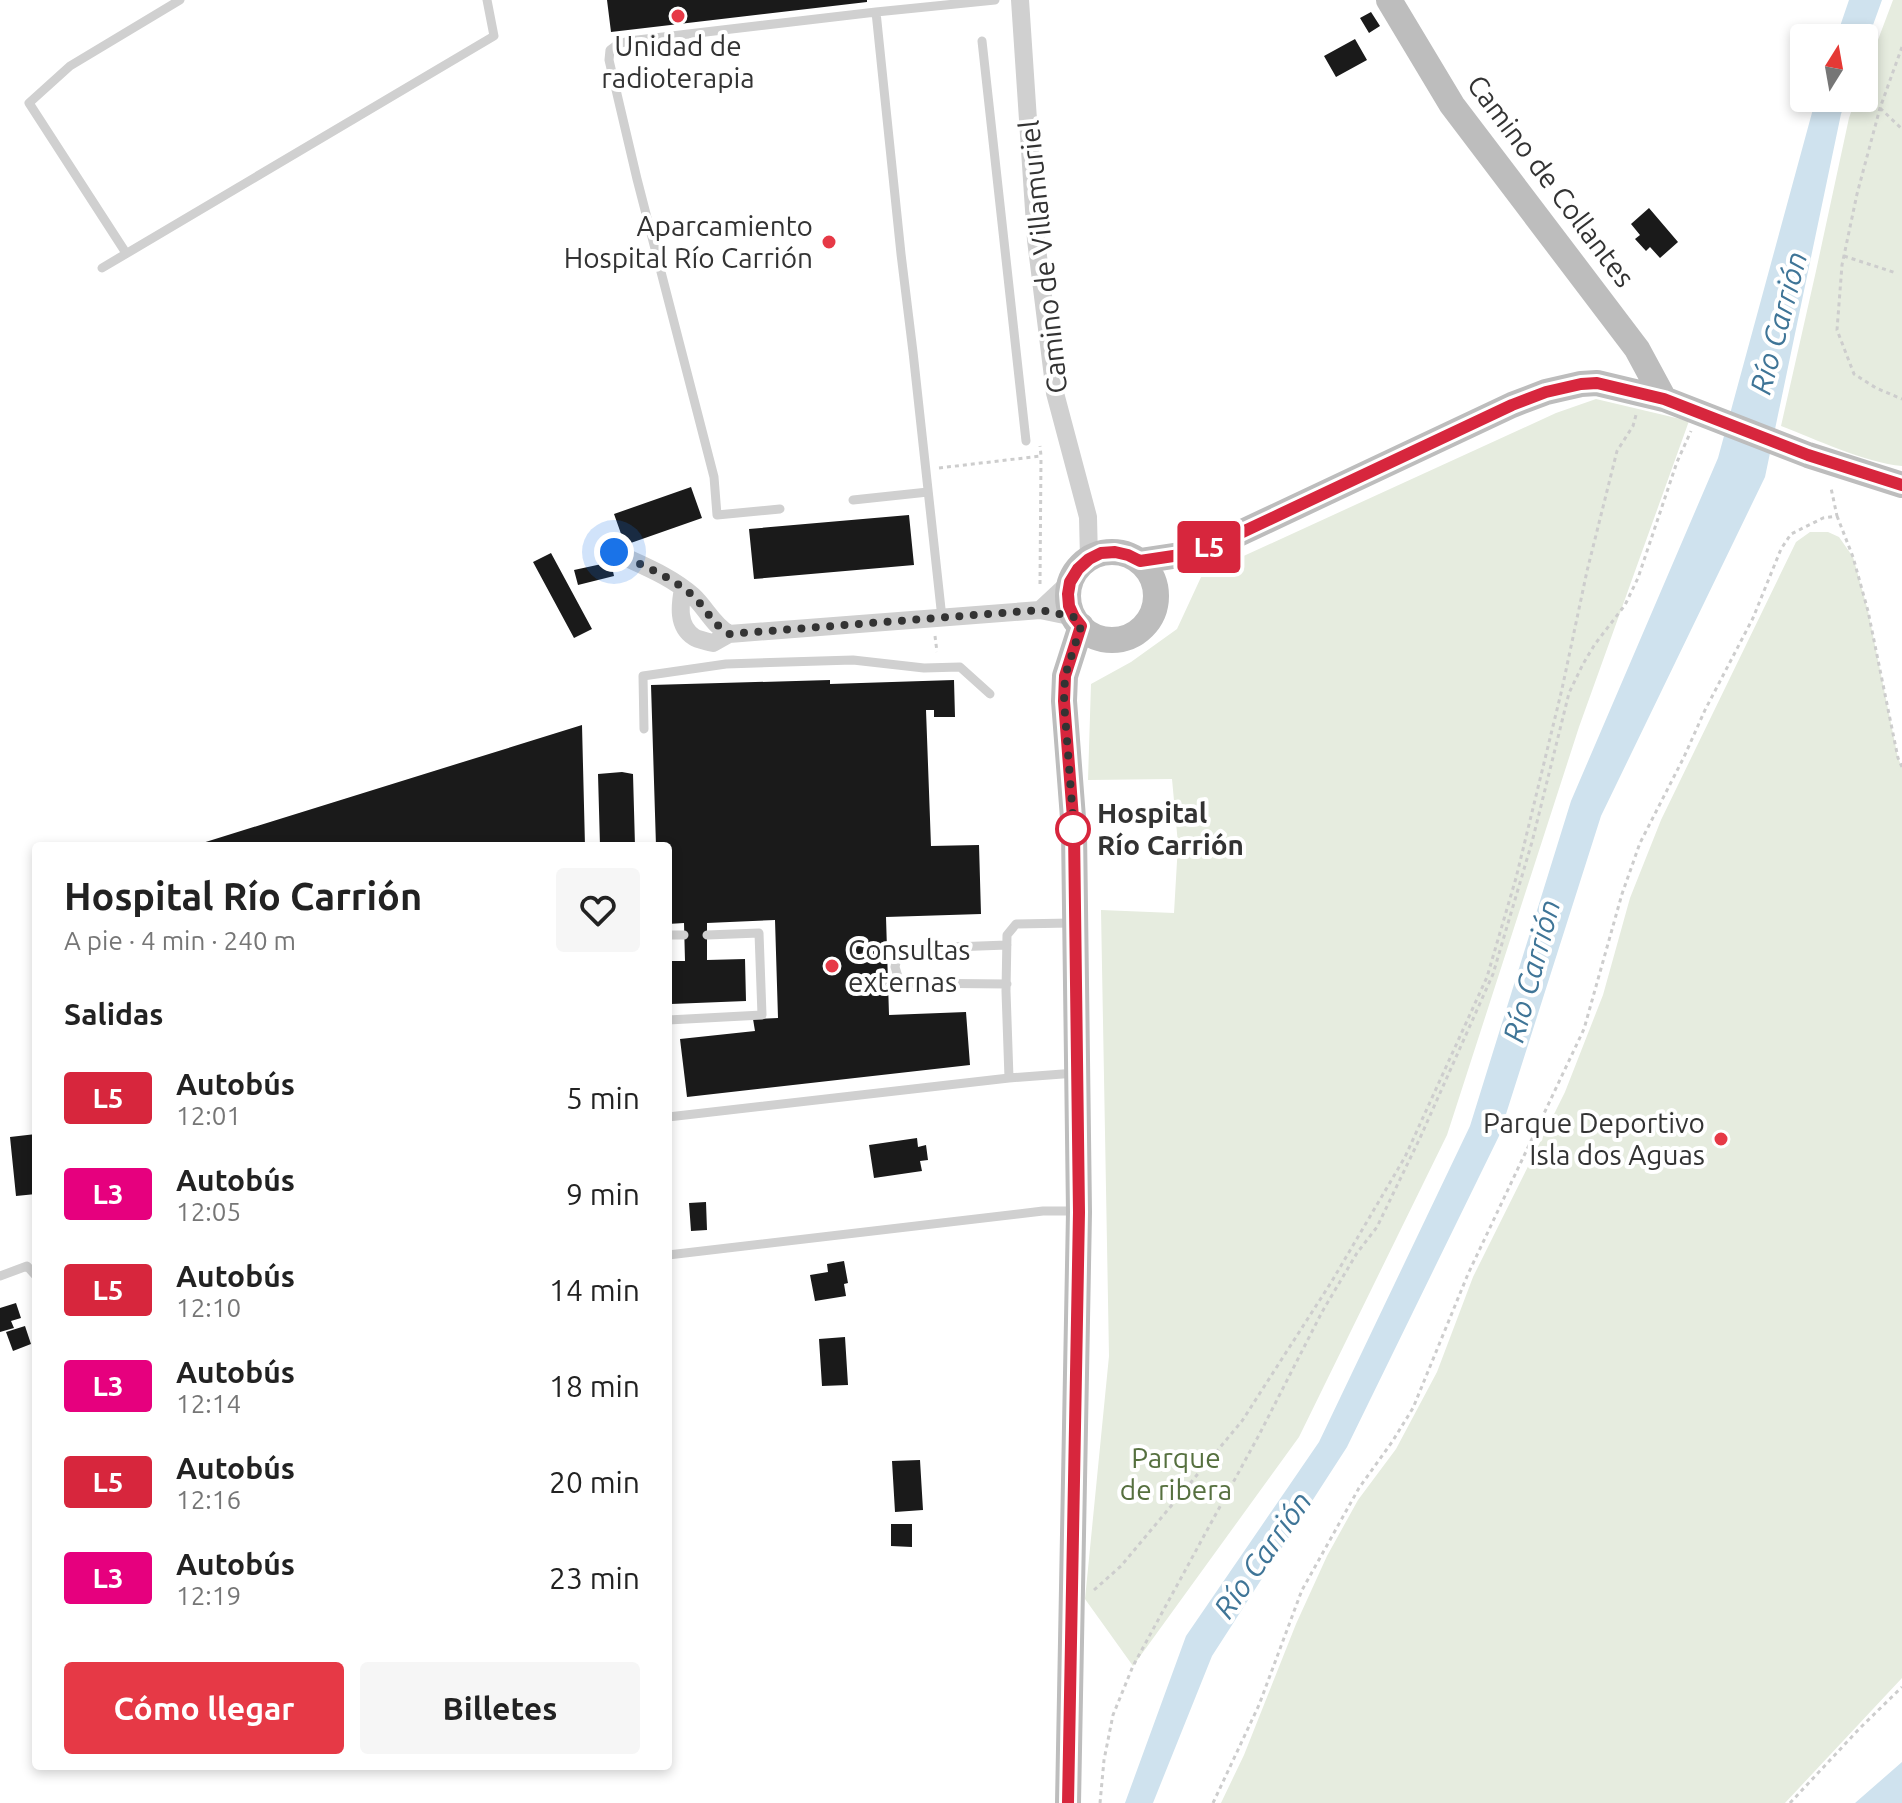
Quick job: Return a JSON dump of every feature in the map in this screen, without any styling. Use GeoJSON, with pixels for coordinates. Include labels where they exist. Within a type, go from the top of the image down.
{"type":"FeatureCollection","features":[{"type":"Feature","properties":{"kind":"main road","name":"Camino de Collantes"},"geometry":{"type":"LineString","coordinates":[[1389,0],[1452,105],[1634,346],[1654,396]]}},
{"type":"Feature","properties":{"kind":"main road"},"geometry":{"type":"LineString","coordinates":[[1597,383],[1617,373],[1629,360],[1634,346]]}},
{"type":"Feature","properties":{"kind":"main road"},"geometry":{"type":"LineString","coordinates":[[1156,591],[1200,552],[1512,405],[1546,392],[1581,384],[1597,383],[1654,396],[1693,419],[1902,485]]}},
{"type":"Feature","properties":{"kind":"main road"},"geometry":{"type":"LineString","coordinates":[[1115,552],[1140,561],[1154,580],[1156,604],[1151,617],[1143,628],[1119,639],[1092,635],[1077,622],[1069,606],[1070,582],[1078,569],[1101,553],[1115,552]]}},
{"type":"Feature","properties":{"kind":"main road"},"geometry":{"type":"LineString","coordinates":[[1140,561],[1200,552]]}},
{"type":"Feature","properties":{"kind":"main road"},"geometry":{"type":"LineString","coordinates":[[1068,1803],[1079,1212],[1074,831],[1064,701],[1065,676],[1077,622]]}},
{"type":"Feature","properties":{"kind":"main road"},"geometry":{"type":"LineString","coordinates":[[1065,676],[1106,639]]}},
{"type":"Feature","properties":{"kind":"street","name":"Camino de Villamuriel"},"geometry":{"type":"LineString","coordinates":[[1020,0],[1038,255],[1055,393],[1088,517],[1089,559]]}},
{"type":"Feature","properties":{"kind":"street"},"geometry":{"type":"LineString","coordinates":[[614,552],[668,578],[694,597],[729,634]]}},
{"type":"Feature","properties":{"kind":"street"},"geometry":{"type":"LineString","coordinates":[[1040,610],[1070,582]]}},
{"type":"Feature","properties":{"kind":"street"},"geometry":{"type":"LineString","coordinates":[[683,589],[680,610],[684,626],[693,637],[713,643],[729,634],[1040,610],[1077,622]]}},
{"type":"Feature","properties":{"kind":"lane"},"geometry":{"type":"LineString","coordinates":[[126,253],[29,103],[70,66],[180,0]]}},
{"type":"Feature","properties":{"kind":"lane"},"geometry":{"type":"LineString","coordinates":[[102,268],[494,36],[487,0]]}},
{"type":"Feature","properties":{"kind":"lane"},"geometry":{"type":"LineString","coordinates":[[780,509],[717,515],[714,477],[637,179],[609,60],[610,50],[629,41],[995,0]]}},
{"type":"Feature","properties":{"kind":"lane"},"geometry":{"type":"LineString","coordinates":[[876,12],[928,492],[938,618]]}},
{"type":"Feature","properties":{"kind":"lane"},"geometry":{"type":"LineString","coordinates":[[982,41],[1026,441]]}},
{"type":"Feature","properties":{"kind":"lane"},"geometry":{"type":"LineString","coordinates":[[853,500],[928,492]]}},
{"type":"Feature","properties":{"kind":"lane"},"geometry":{"type":"LineString","coordinates":[[644,729],[643,676],[726,664],[853,660],[924,668],[960,667],[990,694]]}},
{"type":"Feature","properties":{"kind":"lane"},"geometry":{"type":"LineString","coordinates":[[1009,1078],[1007,935],[1016,924],[1075,923]]}},
{"type":"Feature","properties":{"kind":"lane"},"geometry":{"type":"LineString","coordinates":[[672,1020],[762,1015],[759,933],[707,935]]}},
{"type":"Feature","properties":{"kind":"lane"},"geometry":{"type":"LineString","coordinates":[[672,935],[684,935]]}},
{"type":"Feature","properties":{"kind":"lane"},"geometry":{"type":"LineString","coordinates":[[1007,945],[899,949],[895,967],[900,983],[1007,984]]}},
{"type":"Feature","properties":{"kind":"lane"},"geometry":{"type":"LineString","coordinates":[[672,1117],[1076,1073]]}},
{"type":"Feature","properties":{"kind":"lane"},"geometry":{"type":"LineString","coordinates":[[672,1255],[1043,1211],[1079,1212]]}},
{"type":"Feature","properties":{"kind":"lane"},"geometry":{"type":"LineString","coordinates":[[0,1276],[27,1266],[32,1272]]}},
{"type":"Feature","properties":{"kind":"path"},"geometry":{"type":"LineString","coordinates":[[1902,47],[1880,108],[1857,194],[1844,256],[1837,330],[1854,374],[1902,399]]}},
{"type":"Feature","properties":{"kind":"path"},"geometry":{"type":"LineString","coordinates":[[1880,108],[1902,129]]}},
{"type":"Feature","properties":{"kind":"path"},"geometry":{"type":"LineString","coordinates":[[1844,256],[1896,273]]}},
{"type":"Feature","properties":{"kind":"path"},"geometry":{"type":"LineString","coordinates":[[1071,1611],[1121,1566],[1242,1421],[1332,1281],[1405,1157],[1487,977],[1522,856],[1617,451],[1654,396]]}},
{"type":"Feature","properties":{"kind":"path"},"geometry":{"type":"LineString","coordinates":[[1100,1803],[1113,1715],[1133,1666],[1322,1312],[1357,1253],[1377,1227],[1493,974],[1532,842],[1569,693],[1595,644],[1625,605],[1638,578],[1693,419]]}},
{"type":"Feature","properties":{"kind":"path"},"geometry":{"type":"LineString","coordinates":[[1040,440],[1040,610]]}},
{"type":"Feature","properties":{"kind":"path"},"geometry":{"type":"LineString","coordinates":[[925,469],[1041,456]]}},
{"type":"Feature","properties":{"kind":"path"},"geometry":{"type":"LineString","coordinates":[[1817,458],[1853,557],[1868,611],[1902,767]]}},
{"type":"Feature","properties":{"kind":"path"},"geometry":{"type":"LineString","coordinates":[[1213,1803],[1259,1705],[1302,1590],[1359,1488],[1413,1408],[1468,1274],[1584,1029],[1622,894],[1640,843],[1766,591],[1781,549],[1791,534],[1823,518],[1837,516]]}},
{"type":"Feature","properties":{"kind":"path"},"geometry":{"type":"LineString","coordinates":[[938,618],[938,668]]}},
{"type":"Feature","properties":{"kind":"path"},"geometry":{"type":"LineString","coordinates":[[1790,1803],[1902,1687]]}},
{"type":"Feature","properties":{"kind":"green space"},"geometry":{"type":"Polygon","coordinates":[[[1893,0],[1902,0],[1902,466],[1857,455],[1781,426],[1849,118],[1851,112],[1878,112],[1878,40],[1893,0]]]}},
{"type":"Feature","properties":{"kind":"green space","name":"Parque de ribera"},"geometry":{"type":"Polygon","coordinates":[[[1596,399],[1689,421],[1579,727],[1447,1135],[1299,1437],[1133,1666],[1085,1599],[1109,1356],[1101,910],[1174,913],[1178,844],[1172,779],[1088,780],[1091,684],[1131,662],[1177,629],[1202,575],[1556,413],[1596,399]]]}},
{"type":"Feature","properties":{"kind":"green space","name":"Parque Deportivo Isla dos Aguas"},"geometry":{"type":"Polygon","coordinates":[[[1810,532],[1828,532],[1839,537],[1853,557],[1902,767],[1902,1678],[1785,1803],[1221,1803],[1327,1556],[1358,1500],[1396,1449],[1437,1372],[1473,1277],[1565,1092],[1603,995],[1630,898],[1661,820],[1796,542],[1810,532]]]}},
{"type":"Feature","properties":{"kind":"water"},"geometry":{"type":"Polygon","coordinates":[[[1849,0],[1882,0],[1873,24],[1841,24],[1849,0]]]}},
{"type":"Feature","properties":{"kind":"water","name":"Río Carrión"},"geometry":{"type":"Polygon","coordinates":[[[1812,112],[1842,112],[1765,477],[1601,816],[1499,1136],[1347,1447],[1212,1656],[1153,1803],[1125,1803],[1186,1636],[1319,1442],[1470,1126],[1571,801],[1718,458],[1812,112]]]}},
{"type":"Feature","properties":{"kind":"water"},"geometry":{"type":"Polygon","coordinates":[[[1902,1762],[1902,1803],[1855,1803],[1902,1762]]]}},
{"type":"Feature","properties":{"kind":"building","name":"Unidad de radioterapia"},"geometry":{"type":"Polygon","coordinates":[[[607,0],[867,0],[867,2],[611,32],[607,0]]]}},
{"type":"Feature","properties":{"kind":"building"},"geometry":{"type":"Polygon","coordinates":[[[1371,12],[1380,26],[1369,33],[1360,18],[1371,12]]]}},
{"type":"Feature","properties":{"kind":"building"},"geometry":{"type":"Polygon","coordinates":[[[1355,39],[1367,60],[1336,77],[1324,56],[1355,39]]]}},
{"type":"Feature","properties":{"kind":"building"},"geometry":{"type":"Polygon","coordinates":[[[1649,208],[1678,242],[1660,258],[1650,247],[1646,251],[1635,239],[1640,235],[1631,224],[1649,208]]]}},
{"type":"Feature","properties":{"kind":"building"},"geometry":{"type":"Polygon","coordinates":[[[691,487],[702,518],[625,545],[614,514],[691,487]]]}},
{"type":"Feature","properties":{"kind":"building"},"geometry":{"type":"Polygon","coordinates":[[[909,515],[914,565],[754,579],[749,529],[909,515]]]}},
{"type":"Feature","properties":{"kind":"building"},"geometry":{"type":"Polygon","coordinates":[[[551,553],[592,629],[574,638],[533,562],[551,553]]]}},
{"type":"Feature","properties":{"kind":"building"},"geometry":{"type":"Polygon","coordinates":[[[611,562],[614,576],[578,585],[574,570],[611,562]]]}},
{"type":"Feature","properties":{"kind":"building"},"geometry":{"type":"Polygon","coordinates":[[[954,680],[955,717],[934,717],[934,710],[926,710],[931,846],[979,845],[981,914],[886,917],[889,1015],[966,1012],[970,1065],[687,1097],[680,1039],[755,1031],[753,1019],[778,1018],[775,920],[707,923],[707,960],[745,959],[746,1001],[672,1004],[672,961],[685,961],[684,923],[672,924],[672,842],[656,842],[651,685],[954,680]]]}},
{"type":"Feature","properties":{"kind":"building"},"geometry":{"type":"Polygon","coordinates":[[[582,725],[585,842],[206,842],[582,725]]]}},
{"type":"Feature","properties":{"kind":"building"},"geometry":{"type":"Polygon","coordinates":[[[598,774],[633,774],[635,842],[600,842],[598,774]]]}},
{"type":"Feature","properties":{"kind":"building"},"geometry":{"type":"Polygon","coordinates":[[[32,1134],[32,1194],[16,1196],[10,1137],[32,1134]]]}},
{"type":"Feature","properties":{"kind":"building"},"geometry":{"type":"Polygon","coordinates":[[[917,1138],[918,1147],[926,1145],[928,1160],[920,1161],[922,1171],[874,1178],[869,1145],[917,1138]]]}},
{"type":"Feature","properties":{"kind":"building"},"geometry":{"type":"Polygon","coordinates":[[[706,1202],[707,1230],[691,1231],[689,1203],[706,1202]]]}},
{"type":"Feature","properties":{"kind":"building"},"geometry":{"type":"Polygon","coordinates":[[[844,1261],[848,1283],[844,1284],[846,1296],[815,1301],[810,1275],[828,1272],[827,1264],[844,1261]]]}},
{"type":"Feature","properties":{"kind":"building"},"geometry":{"type":"Polygon","coordinates":[[[16,1303],[21,1318],[11,1321],[14,1328],[0,1332],[0,1308],[16,1303]]]}},
{"type":"Feature","properties":{"kind":"building"},"geometry":{"type":"Polygon","coordinates":[[[25,1326],[31,1344],[13,1351],[6,1332],[25,1326]]]}},
{"type":"Feature","properties":{"kind":"building"},"geometry":{"type":"Polygon","coordinates":[[[845,1337],[848,1385],[822,1386],[819,1339],[845,1337]]]}},
{"type":"Feature","properties":{"kind":"building"},"geometry":{"type":"Polygon","coordinates":[[[920,1460],[923,1510],[895,1512],[892,1461],[920,1460]]]}},
{"type":"Feature","properties":{"kind":"building"},"geometry":{"type":"Polygon","coordinates":[[[891,1524],[912,1524],[912,1547],[891,1546],[891,1524]]]}},
{"type":"Feature","properties":{"kind":"bus line","name":"L5"},"geometry":{"type":"LineString","coordinates":[[1068,1803],[1079,1212],[1074,831],[1064,701],[1065,676],[1081,626],[1069,606],[1068,594],[1070,582],[1078,569],[1101,553],[1115,552],[1140,561],[1200,552],[1512,405],[1546,392],[1581,384],[1597,383],[1677,403],[1808,455],[1902,485]]}},
{"type":"Feature","properties":{"kind":"place","name":"Unidad de radioterapia"},"geometry":{"type":"Point","coordinates":[678,16]}},
{"type":"Feature","properties":{"kind":"place","name":"Aparcamiento Hospital Río Carrión"},"geometry":{"type":"Point","coordinates":[829,242]}},
{"type":"Feature","properties":{"kind":"place","name":"Hospital Río Carrión"},"geometry":{"type":"Point","coordinates":[1073,829]}},
{"type":"Feature","properties":{"kind":"place","name":"Consultas externas"},"geometry":{"type":"Point","coordinates":[832,966]}},
{"type":"Feature","properties":{"kind":"place","name":"Parque Deportivo Isla dos Aguas"},"geometry":{"type":"Point","coordinates":[1721,1139]}},
{"type":"Feature","properties":{"kind":"route"},"geometry":{"type":"LineString","coordinates":[[614,552],[668,578],[694,597],[729,634],[1040,610],[1074,617],[1081,626],[1065,676],[1064,701],[1073,829]]}}]}
